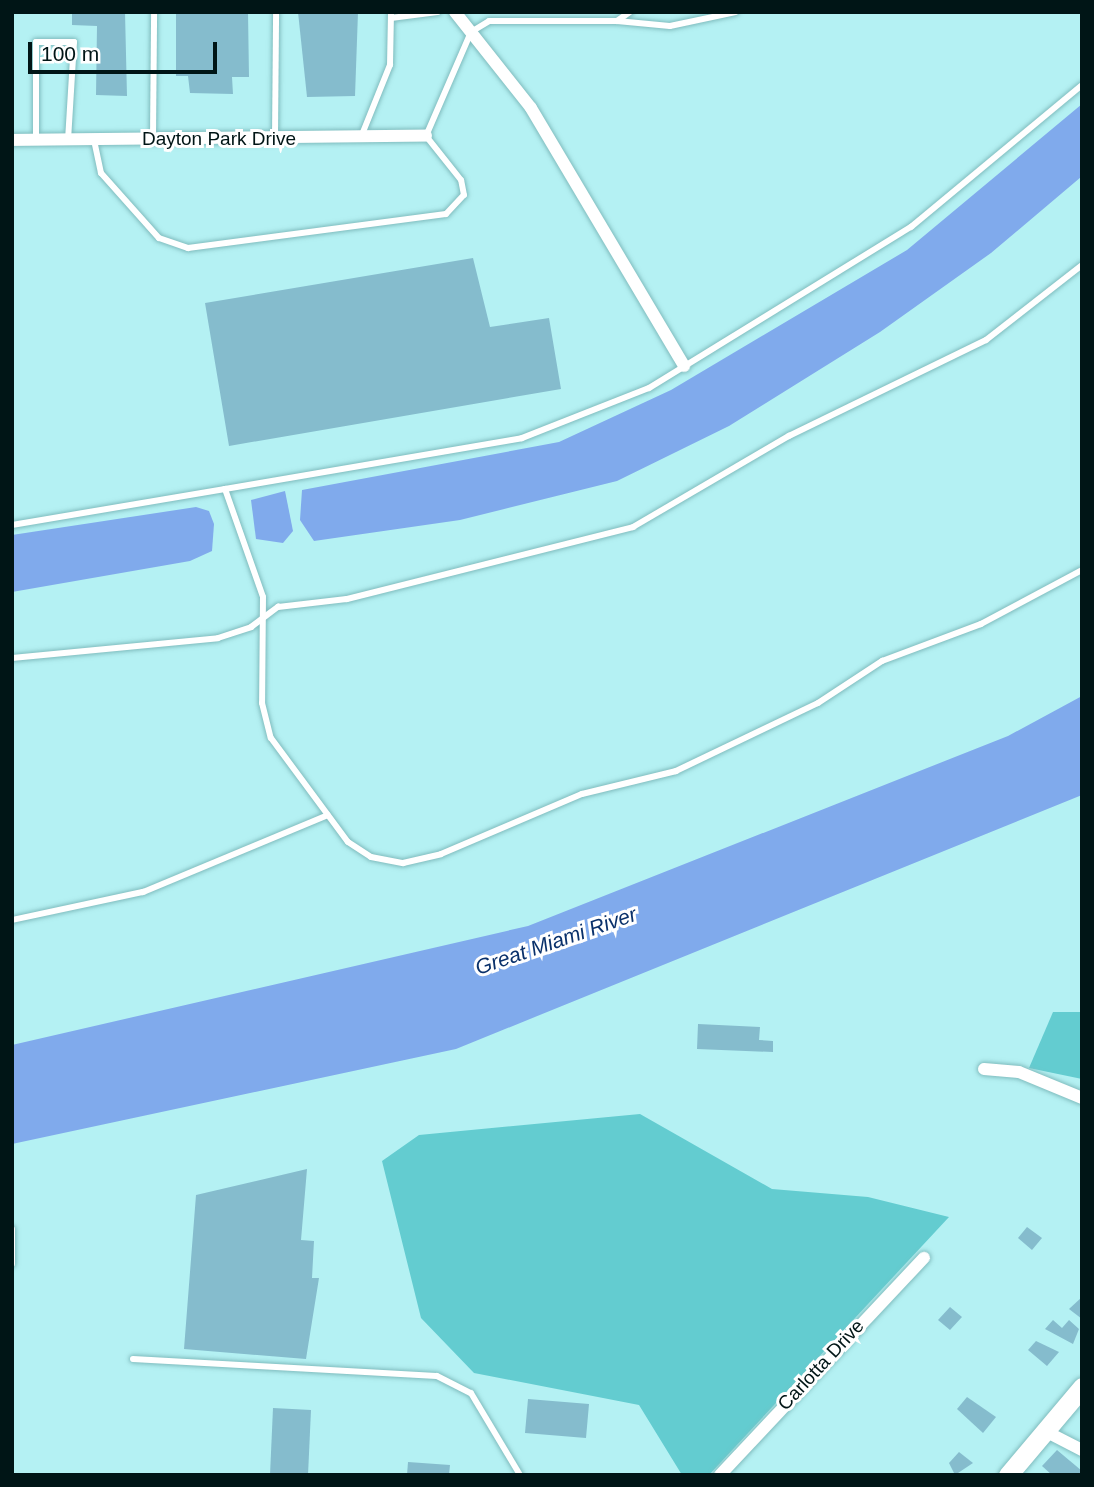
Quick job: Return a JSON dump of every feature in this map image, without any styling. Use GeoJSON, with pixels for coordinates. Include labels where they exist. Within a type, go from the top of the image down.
{"type":"FeatureCollection","features":[{"type":"Feature","properties":{"kind":"main road"},"geometry":{"type":"LineString","coordinates":[[1008,1475],[1043,1430],[1082,1387]]}},
{"type":"Feature","properties":{"kind":"street"},"geometry":{"type":"LineString","coordinates":[[454,12],[531,108],[684,366]]}},
{"type":"Feature","properties":{"kind":"street","name":"Dayton Park Drive"},"geometry":{"type":"LineString","coordinates":[[12,141],[426,136]]}},
{"type":"Feature","properties":{"kind":"street"},"geometry":{"type":"LineString","coordinates":[[984,1069],[1019,1072],[1082,1098]]}},
{"type":"Feature","properties":{"kind":"street","name":"Carlotta Drive"},"geometry":{"type":"LineString","coordinates":[[720,1475],[924,1258]]}},
{"type":"Feature","properties":{"kind":"street"},"geometry":{"type":"LineString","coordinates":[[1043,1430],[1082,1450]]}},
{"type":"Feature","properties":{"kind":"lane"},"geometry":{"type":"LineString","coordinates":[[153,139],[154,12]]}},
{"type":"Feature","properties":{"kind":"lane"},"geometry":{"type":"LineString","coordinates":[[275,139],[276,12]]}},
{"type":"Feature","properties":{"kind":"lane"},"geometry":{"type":"LineString","coordinates":[[361,137],[390,65],[391,15],[438,12]]}},
{"type":"Feature","properties":{"kind":"lane"},"geometry":{"type":"LineString","coordinates":[[617,21],[630,12]]}},
{"type":"Feature","properties":{"kind":"lane"},"geometry":{"type":"LineString","coordinates":[[94,140],[101,173],[159,238],[188,248],[227,248],[446,215],[464,195],[461,180],[426,136],[471,32],[489,21],[552,16],[670,26],[736,12]]}},
{"type":"Feature","properties":{"kind":"lane"},"geometry":{"type":"LineString","coordinates":[[36,140],[36,42],[74,42],[68,140]]}},
{"type":"Feature","properties":{"kind":"lane"},"geometry":{"type":"LineString","coordinates":[[12,525],[522,438],[602,409],[684,366],[911,227],[1082,85]]}},
{"type":"Feature","properties":{"kind":"lane"},"geometry":{"type":"LineString","coordinates":[[12,658],[218,638],[278,607],[347,599],[559,550],[633,527],[789,436],[986,340],[1082,265]]}},
{"type":"Feature","properties":{"kind":"lane"},"geometry":{"type":"LineString","coordinates":[[225,489],[265,615],[265,723],[279,754],[348,842],[371,857],[402,863],[441,854],[582,794],[677,771],[808,708],[881,661],[981,624],[1082,570]]}},
{"type":"Feature","properties":{"kind":"lane"},"geometry":{"type":"LineString","coordinates":[[12,920],[143,892],[328,815]]}},
{"type":"Feature","properties":{"kind":"lane"},"geometry":{"type":"LineString","coordinates":[[12,1228],[12,1264]]}},
{"type":"Feature","properties":{"kind":"lane"},"geometry":{"type":"LineString","coordinates":[[133,1359],[437,1376],[471,1393],[520,1475]]}},
{"type":"Feature","properties":{"kind":"shaded area"},"geometry":{"type":"Polygon","coordinates":[[[1053,1012],[1082,1012],[1082,1079],[1029,1068],[1053,1012]]]}},
{"type":"Feature","properties":{"kind":"shaded area"},"geometry":{"type":"Polygon","coordinates":[[[640,1114],[772,1189],[868,1197],[949,1217],[709,1475],[682,1475],[639,1405],[474,1373],[421,1318],[382,1161],[419,1135],[640,1114]]]}},
{"type":"Feature","properties":{"kind":"water"},"geometry":{"type":"Polygon","coordinates":[[[1082,104],[1081,177],[991,253],[880,332],[729,426],[617,481],[460,520],[314,541],[300,520],[302,490],[559,442],[671,390],[907,250],[1082,104]]]}},
{"type":"Feature","properties":{"kind":"water"},"geometry":{"type":"Polygon","coordinates":[[[285,491],[293,531],[283,543],[256,539],[251,500],[285,491]]]}},
{"type":"Feature","properties":{"kind":"water"},"geometry":{"type":"Polygon","coordinates":[[[196,507],[209,511],[214,524],[212,551],[190,561],[12,592],[12,535],[196,507]]]}},
{"type":"Feature","properties":{"kind":"water","name":"Great Miami River"},"geometry":{"type":"Polygon","coordinates":[[[1082,696],[1082,795],[456,1049],[12,1144],[12,1045],[528,926],[1008,736],[1082,696]]]}},
{"type":"Feature","properties":{"kind":"building"},"geometry":{"type":"Polygon","coordinates":[[[72,12],[125,12],[127,96],[96,95],[97,26],[72,25],[72,12]]]}},
{"type":"Feature","properties":{"kind":"building"},"geometry":{"type":"Polygon","coordinates":[[[176,12],[248,12],[249,77],[232,77],[233,94],[190,93],[188,76],[176,76],[176,12]]]}},
{"type":"Feature","properties":{"kind":"building"},"geometry":{"type":"Polygon","coordinates":[[[298,12],[358,12],[355,96],[307,97],[298,12]]]}},
{"type":"Feature","properties":{"kind":"building"},"geometry":{"type":"Polygon","coordinates":[[[473,258],[490,327],[549,318],[561,389],[229,446],[205,303],[473,258]]]}},
{"type":"Feature","properties":{"kind":"building"},"geometry":{"type":"Polygon","coordinates":[[[698,1024],[760,1027],[759,1040],[773,1041],[773,1052],[697,1049],[698,1024]]]}},
{"type":"Feature","properties":{"kind":"building"},"geometry":{"type":"Polygon","coordinates":[[[307,1169],[301,1240],[314,1241],[312,1278],[319,1278],[306,1359],[184,1349],[196,1195],[307,1169]]]}},
{"type":"Feature","properties":{"kind":"building"},"geometry":{"type":"Polygon","coordinates":[[[1027,1227],[1042,1238],[1032,1250],[1018,1238],[1027,1227]]]}},
{"type":"Feature","properties":{"kind":"building"},"geometry":{"type":"Polygon","coordinates":[[[1082,1297],[1082,1319],[1069,1309],[1082,1297]]]}},
{"type":"Feature","properties":{"kind":"building"},"geometry":{"type":"Polygon","coordinates":[[[950,1307],[962,1317],[950,1330],[938,1320],[950,1307]]]}},
{"type":"Feature","properties":{"kind":"building"},"geometry":{"type":"Polygon","coordinates":[[[1053,1320],[1062,1328],[1069,1320],[1079,1329],[1073,1344],[1045,1329],[1053,1320]]]}},
{"type":"Feature","properties":{"kind":"building"},"geometry":{"type":"Polygon","coordinates":[[[1036,1341],[1059,1352],[1047,1366],[1028,1350],[1036,1341]]]}},
{"type":"Feature","properties":{"kind":"building"},"geometry":{"type":"Polygon","coordinates":[[[967,1397],[996,1417],[983,1433],[957,1409],[967,1397]]]}},
{"type":"Feature","properties":{"kind":"building"},"geometry":{"type":"Polygon","coordinates":[[[528,1399],[589,1404],[586,1438],[525,1433],[528,1399]]]}},
{"type":"Feature","properties":{"kind":"building"},"geometry":{"type":"Polygon","coordinates":[[[273,1408],[311,1410],[308,1475],[270,1475],[273,1408]]]}},
{"type":"Feature","properties":{"kind":"building"},"geometry":{"type":"Polygon","coordinates":[[[1057,1450],[1082,1471],[1081,1475],[1052,1475],[1042,1466],[1057,1450]]]}},
{"type":"Feature","properties":{"kind":"building"},"geometry":{"type":"Polygon","coordinates":[[[959,1452],[973,1463],[955,1475],[949,1463],[959,1452]]]}},
{"type":"Feature","properties":{"kind":"building"},"geometry":{"type":"Polygon","coordinates":[[[408,1462],[450,1465],[449,1475],[407,1475],[408,1462]]]}}]}
